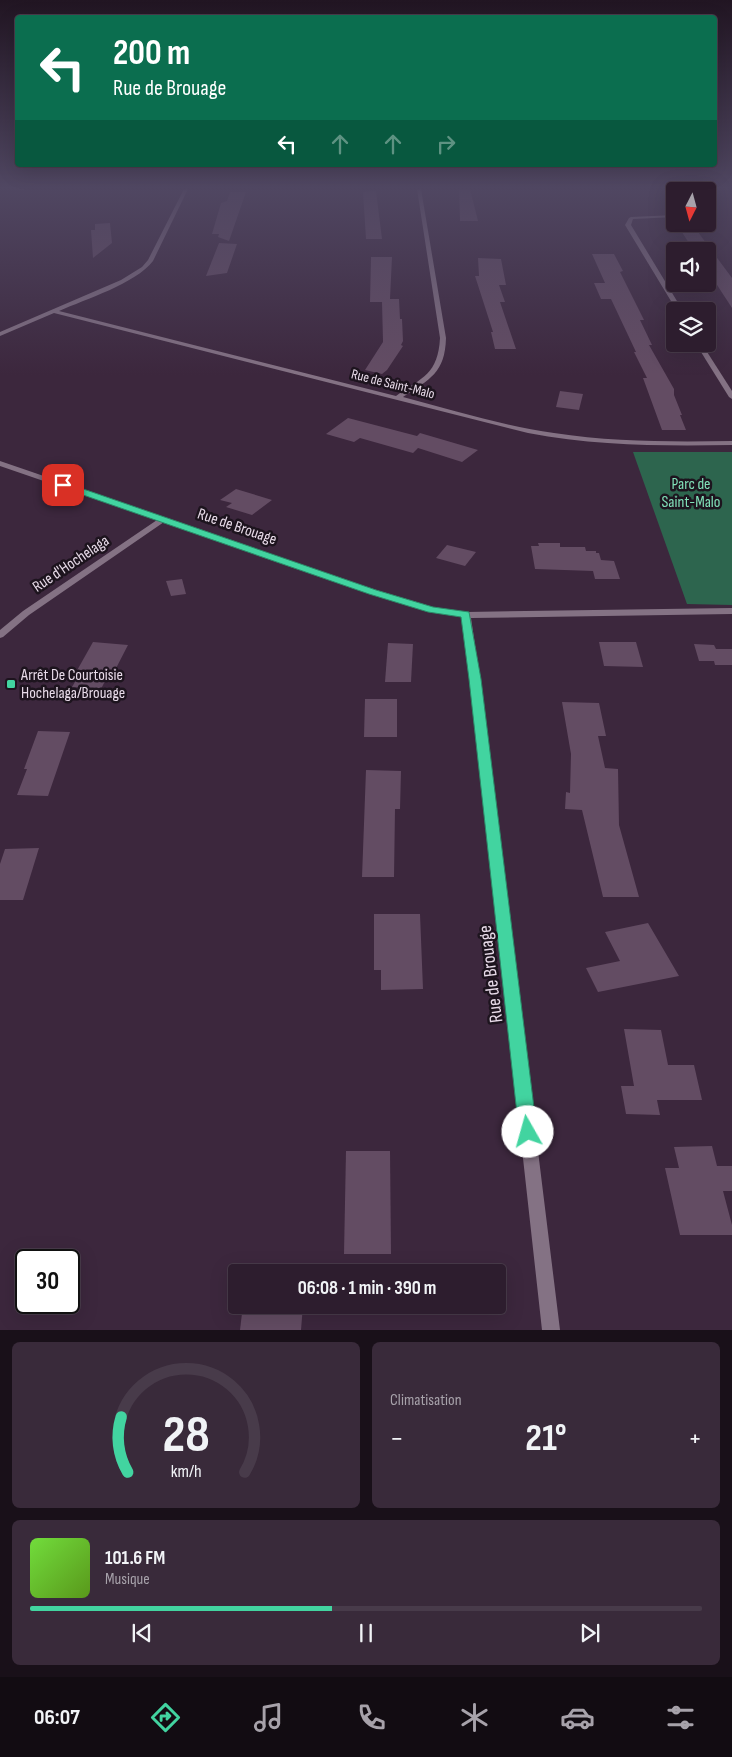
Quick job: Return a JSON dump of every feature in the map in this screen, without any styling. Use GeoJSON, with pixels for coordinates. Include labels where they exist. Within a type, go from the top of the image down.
{"type":"FeatureCollection","features":[{"type":"Feature","properties":{"kind":"street"},"geometry":{"type":"LineString","coordinates":[[0,334],[122,281],[144,268],[155,251]]}},
{"type":"Feature","properties":{"kind":"street"},"geometry":{"type":"LineString","coordinates":[[397,398],[434,372],[440,364],[442,357],[443,338],[430,251]]}},
{"type":"Feature","properties":{"kind":"street"},"geometry":{"type":"LineString","coordinates":[[644,251],[675,302]]}},
{"type":"Feature","properties":{"kind":"street","name":"Rue de Saint-Malo"},"geometry":{"type":"LineString","coordinates":[[53,311],[528,432],[583,441],[732,443]]}},
{"type":"Feature","properties":{"kind":"street"},"geometry":{"type":"LineString","coordinates":[[704,352],[732,397]]}},
{"type":"Feature","properties":{"kind":"street","name":"Rue de Brouage"},"geometry":{"type":"LineString","coordinates":[[0,463],[373,592],[432,610],[466,615],[732,611]]}},
{"type":"Feature","properties":{"kind":"street","name":"Rue d'Hochelaga"},"geometry":{"type":"LineString","coordinates":[[0,635],[26,613],[162,520]]}},
{"type":"Feature","properties":{"kind":"street","name":"Rue de Brouage"},"geometry":{"type":"LineString","coordinates":[[466,615],[551,1330]]}},
{"type":"Feature","properties":{"kind":"green space","name":"Parc de Saint-Malo"},"geometry":{"type":"Polygon","coordinates":[[[633,452],[732,452],[732,605],[687,604],[633,452]]]}},
{"type":"Feature","properties":{"kind":"building"},"geometry":{"type":"Polygon","coordinates":[[[93,251],[102,251],[93,258],[93,251]]]}},
{"type":"Feature","properties":{"kind":"building"},"geometry":{"type":"Polygon","coordinates":[[[216,251],[235,251],[227,273],[206,276],[216,251]]]}},
{"type":"Feature","properties":{"kind":"building"},"geometry":{"type":"Polygon","coordinates":[[[592,254],[614,254],[623,271],[620,272],[644,320],[640,320],[652,345],[649,345],[674,389],[674,395],[686,430],[662,430],[643,378],[647,378],[634,352],[636,352],[611,299],[601,299],[594,283],[605,283],[592,254]]]}},
{"type":"Feature","properties":{"kind":"building"},"geometry":{"type":"Polygon","coordinates":[[[716,256],[732,278],[732,308],[716,283],[716,256]]]}},
{"type":"Feature","properties":{"kind":"building"},"geometry":{"type":"Polygon","coordinates":[[[371,257],[392,257],[390,299],[399,299],[400,319],[402,319],[403,341],[401,345],[403,346],[387,370],[382,374],[365,370],[383,342],[382,302],[370,302],[371,257]]]}},
{"type":"Feature","properties":{"kind":"building"},"geometry":{"type":"Polygon","coordinates":[[[478,258],[501,259],[506,285],[499,285],[505,302],[500,302],[516,349],[495,349],[491,332],[493,332],[475,276],[479,276],[478,258]]]}},
{"type":"Feature","properties":{"kind":"building"},"geometry":{"type":"Polygon","coordinates":[[[560,391],[583,394],[579,410],[556,407],[560,391]]]}},
{"type":"Feature","properties":{"kind":"building"},"geometry":{"type":"Polygon","coordinates":[[[348,418],[417,436],[420,433],[478,450],[462,462],[418,448],[413,453],[360,438],[354,442],[326,434],[348,418]]]}},
{"type":"Feature","properties":{"kind":"building"},"geometry":{"type":"Polygon","coordinates":[[[236,489],[272,500],[252,515],[226,507],[232,503],[220,500],[236,489]]]}},
{"type":"Feature","properties":{"kind":"building"},"geometry":{"type":"Polygon","coordinates":[[[538,543],[560,543],[560,547],[585,547],[586,551],[596,551],[596,553],[599,553],[601,560],[614,561],[620,579],[595,579],[593,571],[535,569],[531,546],[539,546],[538,543]]]}},
{"type":"Feature","properties":{"kind":"building"},"geometry":{"type":"Polygon","coordinates":[[[447,545],[476,552],[465,566],[436,558],[447,545]]]}},
{"type":"Feature","properties":{"kind":"building"},"geometry":{"type":"Polygon","coordinates":[[[182,579],[186,594],[171,596],[166,581],[182,579]]]}},
{"type":"Feature","properties":{"kind":"building"},"geometry":{"type":"Polygon","coordinates":[[[93,642],[128,645],[111,678],[107,677],[101,689],[72,687],[79,675],[75,674],[93,642]]]}},
{"type":"Feature","properties":{"kind":"building"},"geometry":{"type":"Polygon","coordinates":[[[599,642],[636,642],[643,667],[604,666],[599,642]]]}},
{"type":"Feature","properties":{"kind":"building"},"geometry":{"type":"Polygon","coordinates":[[[388,643],[413,644],[411,682],[385,682],[388,643]]]}},
{"type":"Feature","properties":{"kind":"building"},"geometry":{"type":"Polygon","coordinates":[[[694,644],[714,645],[716,649],[732,649],[732,665],[715,665],[714,661],[699,661],[694,644]]]}},
{"type":"Feature","properties":{"kind":"building"},"geometry":{"type":"Polygon","coordinates":[[[365,699],[397,699],[397,737],[364,737],[365,699]]]}},
{"type":"Feature","properties":{"kind":"building"},"geometry":{"type":"Polygon","coordinates":[[[562,702],[599,703],[606,736],[598,736],[605,768],[618,769],[619,825],[639,897],[603,897],[582,810],[565,809],[566,792],[570,793],[571,754],[562,702]]]}},
{"type":"Feature","properties":{"kind":"building"},"geometry":{"type":"Polygon","coordinates":[[[38,731],[70,732],[48,796],[17,795],[27,769],[24,769],[38,731]]]}},
{"type":"Feature","properties":{"kind":"building"},"geometry":{"type":"Polygon","coordinates":[[[366,770],[401,771],[400,809],[395,809],[394,877],[362,877],[366,770]]]}},
{"type":"Feature","properties":{"kind":"building"},"geometry":{"type":"Polygon","coordinates":[[[39,848],[23,900],[0,900],[0,864],[5,849],[39,848]]]}},
{"type":"Feature","properties":{"kind":"building"},"geometry":{"type":"Polygon","coordinates":[[[374,914],[420,914],[423,989],[381,990],[381,970],[374,970],[374,914]]]}},
{"type":"Feature","properties":{"kind":"building"},"geometry":{"type":"Polygon","coordinates":[[[648,923],[679,976],[598,992],[586,968],[620,961],[605,932],[648,923]]]}},
{"type":"Feature","properties":{"kind":"building"},"geometry":{"type":"Polygon","coordinates":[[[624,1029],[661,1030],[668,1065],[694,1065],[702,1100],[657,1100],[660,1115],[626,1114],[621,1086],[634,1086],[624,1029]]]}},
{"type":"Feature","properties":{"kind":"building"},"geometry":{"type":"Polygon","coordinates":[[[712,1146],[717,1166],[732,1166],[732,1191],[723,1191],[732,1225],[732,1235],[680,1235],[665,1168],[679,1168],[674,1147],[712,1146]]]}},
{"type":"Feature","properties":{"kind":"building"},"geometry":{"type":"Polygon","coordinates":[[[346,1151],[390,1151],[391,1254],[344,1254],[346,1151]]]}},
{"type":"Feature","properties":{"kind":"building"},"geometry":{"type":"Polygon","coordinates":[[[242,1314],[302,1314],[301,1330],[240,1330],[242,1314]]]}},
{"type":"Feature","properties":{"kind":"place","name":"Arrêt De Courtoisie Hochelaga/Brouage"},"geometry":{"type":"Point","coordinates":[11,684]}},
{"type":"Feature","properties":{"kind":"route"},"geometry":{"type":"LineString","coordinates":[[63,485],[373,592],[432,610],[466,615],[528,1132]]}}]}
